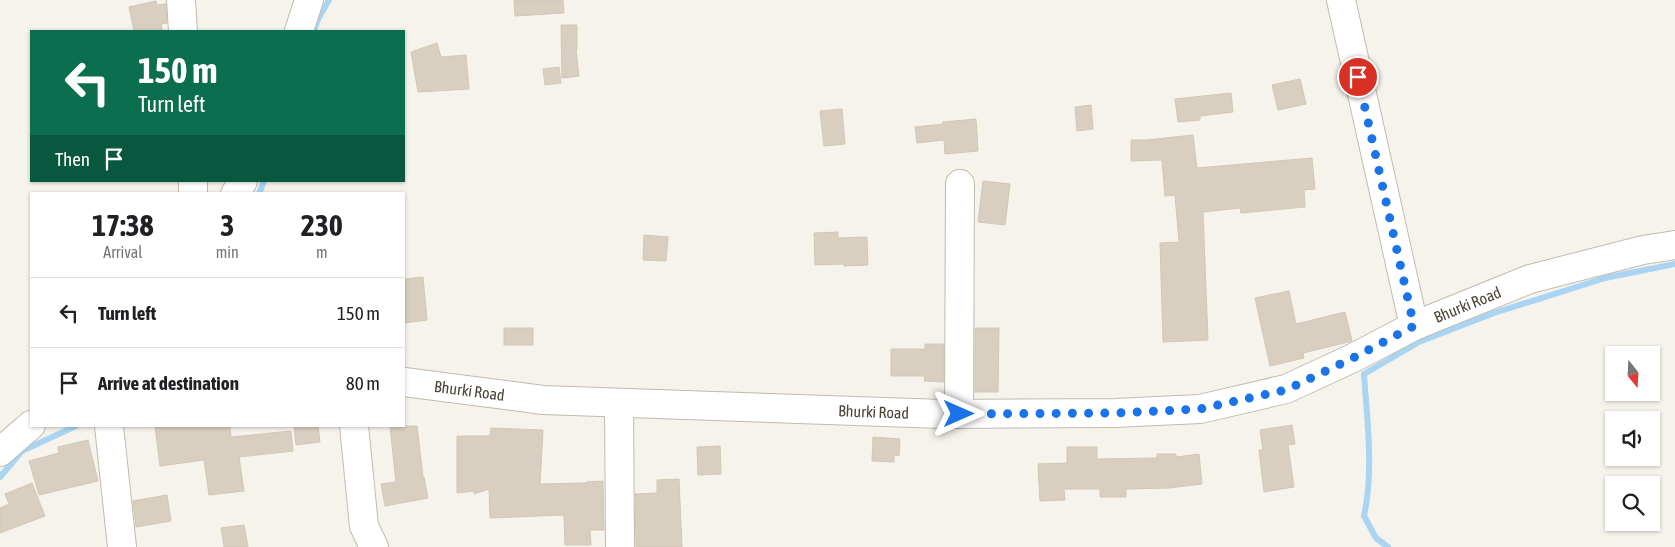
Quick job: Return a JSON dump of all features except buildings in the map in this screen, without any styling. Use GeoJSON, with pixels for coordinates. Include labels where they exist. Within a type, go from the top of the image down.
{"type":"FeatureCollection","features":[{"type":"Feature","properties":{"kind":"street"},"geometry":{"type":"LineString","coordinates":[[181,0],[183,30]]}},
{"type":"Feature","properties":{"kind":"street"},"geometry":{"type":"LineString","coordinates":[[299,30],[309,0]]}},
{"type":"Feature","properties":{"kind":"street"},"geometry":{"type":"LineString","coordinates":[[1341,0],[1414,326]]}},
{"type":"Feature","properties":{"kind":"street"},"geometry":{"type":"LineString","coordinates":[[959,414],[960,184]]}},
{"type":"Feature","properties":{"kind":"street","name":"Bhurki Road"},"geometry":{"type":"LineString","coordinates":[[405,382],[544,400],[619,403],[959,414],[1116,413],[1200,409],[1286,390],[1414,326],[1530,279],[1643,250],[1675,245]]}},
{"type":"Feature","properties":{"kind":"street"},"geometry":{"type":"LineString","coordinates":[[619,403],[620,547]]}},
{"type":"Feature","properties":{"kind":"street"},"geometry":{"type":"LineString","coordinates":[[0,452],[30,427]]}},
{"type":"Feature","properties":{"kind":"street"},"geometry":{"type":"LineString","coordinates":[[109,427],[122,547]]}},
{"type":"Feature","properties":{"kind":"street"},"geometry":{"type":"LineString","coordinates":[[354,427],[364,526],[374,547]]}},
{"type":"Feature","properties":{"kind":"waterway"},"geometry":{"type":"LineString","coordinates":[[314,30],[318,19],[329,0]]}},
{"type":"Feature","properties":{"kind":"waterway"},"geometry":{"type":"LineString","coordinates":[[260,192],[264,182]]}},
{"type":"Feature","properties":{"kind":"waterway"},"geometry":{"type":"LineString","coordinates":[[1388,547],[1376,538],[1364,516],[1369,481],[1368,427],[1364,374],[1419,342],[1494,313],[1605,278],[1675,264]]}},
{"type":"Feature","properties":{"kind":"waterway"},"geometry":{"type":"LineString","coordinates":[[0,477],[22,451],[74,427]]}},
{"type":"Feature","properties":{"kind":"route"},"geometry":{"type":"LineString","coordinates":[[959,414],[1116,413],[1200,409],[1286,390],[1414,326],[1358,77]]}}]}
